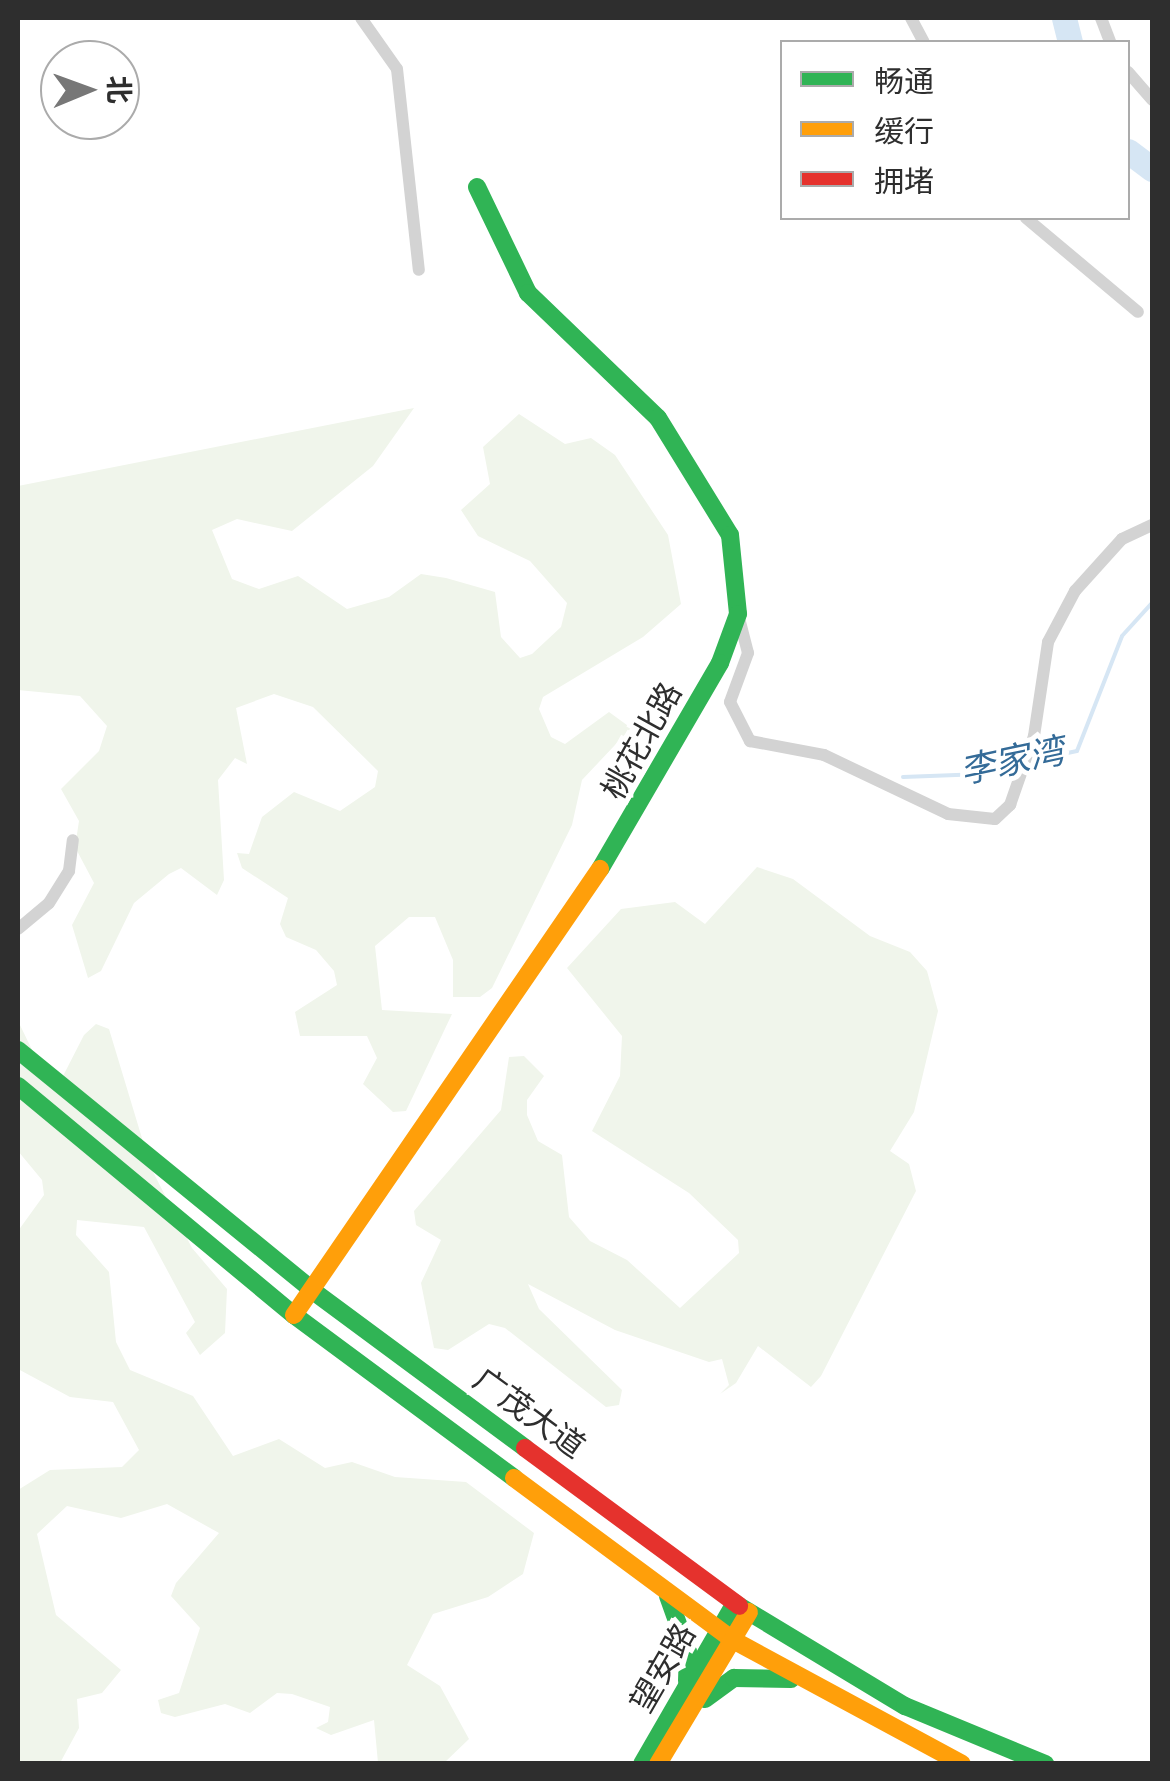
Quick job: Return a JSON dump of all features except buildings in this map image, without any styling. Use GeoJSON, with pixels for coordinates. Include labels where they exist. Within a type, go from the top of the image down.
{"type":"FeatureCollection","features":[{"type":"Feature","properties":{"kind":"main road","name":"桃花北路"},"geometry":{"type":"LineString","coordinates":[[294,1316],[620,841],[720,663],[738,614],[730,536],[709,493],[658,418],[528,293],[477,187]]}},
{"type":"Feature","properties":{"kind":"main road","name":"广茂大道"},"geometry":{"type":"LineString","coordinates":[[18,1050],[313,1291],[742,1607],[905,1706],[1045,1764]]}},
{"type":"Feature","properties":{"kind":"main road","name":"广茂大道"},"geometry":{"type":"LineString","coordinates":[[18,1086],[294,1316],[726,1635],[801,1680],[962,1764]]}},
{"type":"Feature","properties":{"kind":"main road"},"geometry":{"type":"LineString","coordinates":[[666,1591],[688,1652],[687,1686]]}},
{"type":"Feature","properties":{"kind":"main road","name":"望安路"},"geometry":{"type":"LineString","coordinates":[[658,1764],[742,1607]]}},
{"type":"Feature","properties":{"kind":"main road","name":"望安路"},"geometry":{"type":"LineString","coordinates":[[642,1764],[687,1686],[726,1635]]}},
{"type":"Feature","properties":{"kind":"main road"},"geometry":{"type":"LineString","coordinates":[[680,1723],[734,1678],[801,1680]]}},
{"type":"Feature","properties":{"kind":"street"},"geometry":{"type":"LineString","coordinates":[[361,18],[397,69],[418,270]]}},
{"type":"Feature","properties":{"kind":"street"},"geometry":{"type":"LineString","coordinates":[[910,18],[923,40]]}},
{"type":"Feature","properties":{"kind":"street"},"geometry":{"type":"LineString","coordinates":[[1130,74],[1152,100]]}},
{"type":"Feature","properties":{"kind":"street"},"geometry":{"type":"LineString","coordinates":[[1028,220],[1138,312]]}},
{"type":"Feature","properties":{"kind":"street"},"geometry":{"type":"LineString","coordinates":[[738,614],[748,653],[730,702],[750,741],[824,756],[977,820],[996,818],[1014,790],[1034,736],[1048,642],[1075,591],[1122,539],[1152,525]]}},
{"type":"Feature","properties":{"kind":"street"},"geometry":{"type":"LineString","coordinates":[[18,930],[49,903],[69,871],[73,840]]}},
{"type":"Feature","properties":{"kind":"shaded area"},"geometry":{"type":"Polygon","coordinates":[[[414,408],[373,466],[292,531],[237,519],[212,530],[232,579],[259,589],[298,576],[347,609],[389,597],[421,574],[446,578],[495,592],[501,637],[520,658],[532,654],[561,627],[567,603],[530,561],[478,536],[461,510],[490,484],[483,447],[519,414],[565,444],[591,438],[615,455],[668,535],[681,604],[643,637],[543,697],[539,709],[551,737],[565,744],[609,712],[631,728],[582,780],[572,825],[492,988],[480,997],[453,997],[453,960],[435,917],[409,917],[375,946],[382,1010],[452,1014],[406,1111],[393,1112],[363,1084],[377,1058],[367,1036],[300,1036],[295,1012],[337,985],[334,971],[316,950],[286,937],[280,924],[288,898],[242,868],[237,853],[249,854],[262,817],[294,792],[340,811],[375,787],[378,771],[313,707],[274,694],[236,708],[247,764],[235,758],[218,780],[224,880],[217,895],[181,868],[169,874],[134,903],[101,971],[88,978],[72,925],[94,883],[75,847],[79,821],[61,789],[99,751],[107,726],[80,696],[18,690],[18,486],[414,408]]]}},
{"type":"Feature","properties":{"kind":"shaded area"},"geometry":{"type":"Polygon","coordinates":[[[757,867],[793,879],[870,936],[910,952],[927,971],[938,1011],[914,1112],[890,1151],[909,1164],[916,1191],[821,1376],[811,1387],[758,1346],[736,1383],[720,1394],[729,1385],[722,1359],[709,1362],[615,1330],[528,1284],[539,1309],[622,1390],[619,1405],[606,1407],[505,1328],[489,1324],[448,1350],[434,1348],[421,1283],[441,1240],[416,1225],[414,1211],[501,1110],[509,1057],[524,1056],[544,1076],[527,1100],[527,1115],[538,1141],[562,1155],[569,1217],[590,1241],[627,1260],[680,1308],[739,1253],[738,1240],[689,1193],[592,1131],[620,1076],[622,1036],[567,968],[621,909],[675,902],[705,924],[757,867]]]}},
{"type":"Feature","properties":{"kind":"shaded area"},"geometry":{"type":"Polygon","coordinates":[[[18,1021],[37,1060],[62,1078],[84,1035],[96,1024],[109,1029],[151,1168],[192,1248],[227,1289],[225,1333],[200,1355],[186,1333],[195,1322],[144,1227],[77,1220],[76,1235],[109,1272],[116,1342],[130,1370],[193,1396],[233,1456],[279,1439],[325,1468],[352,1462],[395,1477],[466,1482],[534,1533],[523,1574],[488,1597],[433,1614],[407,1665],[440,1686],[469,1739],[444,1763],[378,1763],[374,1720],[331,1735],[316,1728],[328,1722],[330,1707],[292,1694],[277,1693],[250,1713],[225,1704],[175,1717],[161,1713],[158,1700],[179,1693],[200,1628],[171,1596],[176,1583],[219,1533],[167,1504],[121,1518],[67,1506],[37,1534],[56,1615],[121,1670],[102,1693],[77,1699],[79,1728],[60,1763],[18,1763],[18,1490],[50,1470],[122,1467],[139,1450],[113,1402],[70,1397],[18,1369],[18,1231],[44,1195],[42,1180],[18,1151],[18,1021]]]}},
{"type":"Feature","properties":{"kind":"waterway"},"geometry":{"type":"LineString","coordinates":[[1064,18],[1070,40]]}},
{"type":"Feature","properties":{"kind":"waterway"},"geometry":{"type":"LineString","coordinates":[[1130,152],[1152,169]]}},
{"type":"Feature","properties":{"kind":"waterway","name":"李家湾"},"geometry":{"type":"LineString","coordinates":[[1030,761],[1077,751],[1122,636],[1152,603]]}},
{"type":"Feature","properties":{"kind":"waterway","name":"李家湾"},"geometry":{"type":"LineString","coordinates":[[903,777],[983,774],[1021,763]]}},
{"type":"Feature","properties":{"kind":"traffic: fast"},"geometry":{"type":"LineString","coordinates":[[477,187],[528,293],[658,418],[730,535],[738,614],[720,663],[600,869]]}},
{"type":"Feature","properties":{"kind":"traffic: fast"},"geometry":{"type":"LineString","coordinates":[[18,1050],[313,1291],[525,1448]]}},
{"type":"Feature","properties":{"kind":"traffic: fast"},"geometry":{"type":"LineString","coordinates":[[18,1086],[294,1315],[514,1478]]}},
{"type":"Feature","properties":{"kind":"traffic: fast"},"geometry":{"type":"LineString","coordinates":[[668,1596],[688,1652],[687,1681]]}},
{"type":"Feature","properties":{"kind":"traffic: fast"},"geometry":{"type":"LineString","coordinates":[[642,1764],[735,1603]]}},
{"type":"Feature","properties":{"kind":"traffic: fast"},"geometry":{"type":"LineString","coordinates":[[739,1606],[905,1706],[1045,1764]]}},
{"type":"Feature","properties":{"kind":"traffic: fast"},"geometry":{"type":"LineString","coordinates":[[705,1699],[734,1678],[791,1679]]}},
{"type":"Feature","properties":{"kind":"traffic: slow"},"geometry":{"type":"LineString","coordinates":[[294,1315],[600,869]]}},
{"type":"Feature","properties":{"kind":"traffic: slow"},"geometry":{"type":"LineString","coordinates":[[514,1478],[733,1640],[962,1764]]}},
{"type":"Feature","properties":{"kind":"traffic: slow"},"geometry":{"type":"LineString","coordinates":[[658,1764],[749,1612]]}},
{"type":"Feature","properties":{"kind":"traffic: jam"},"geometry":{"type":"LineString","coordinates":[[525,1448],[739,1606]]}}]}
